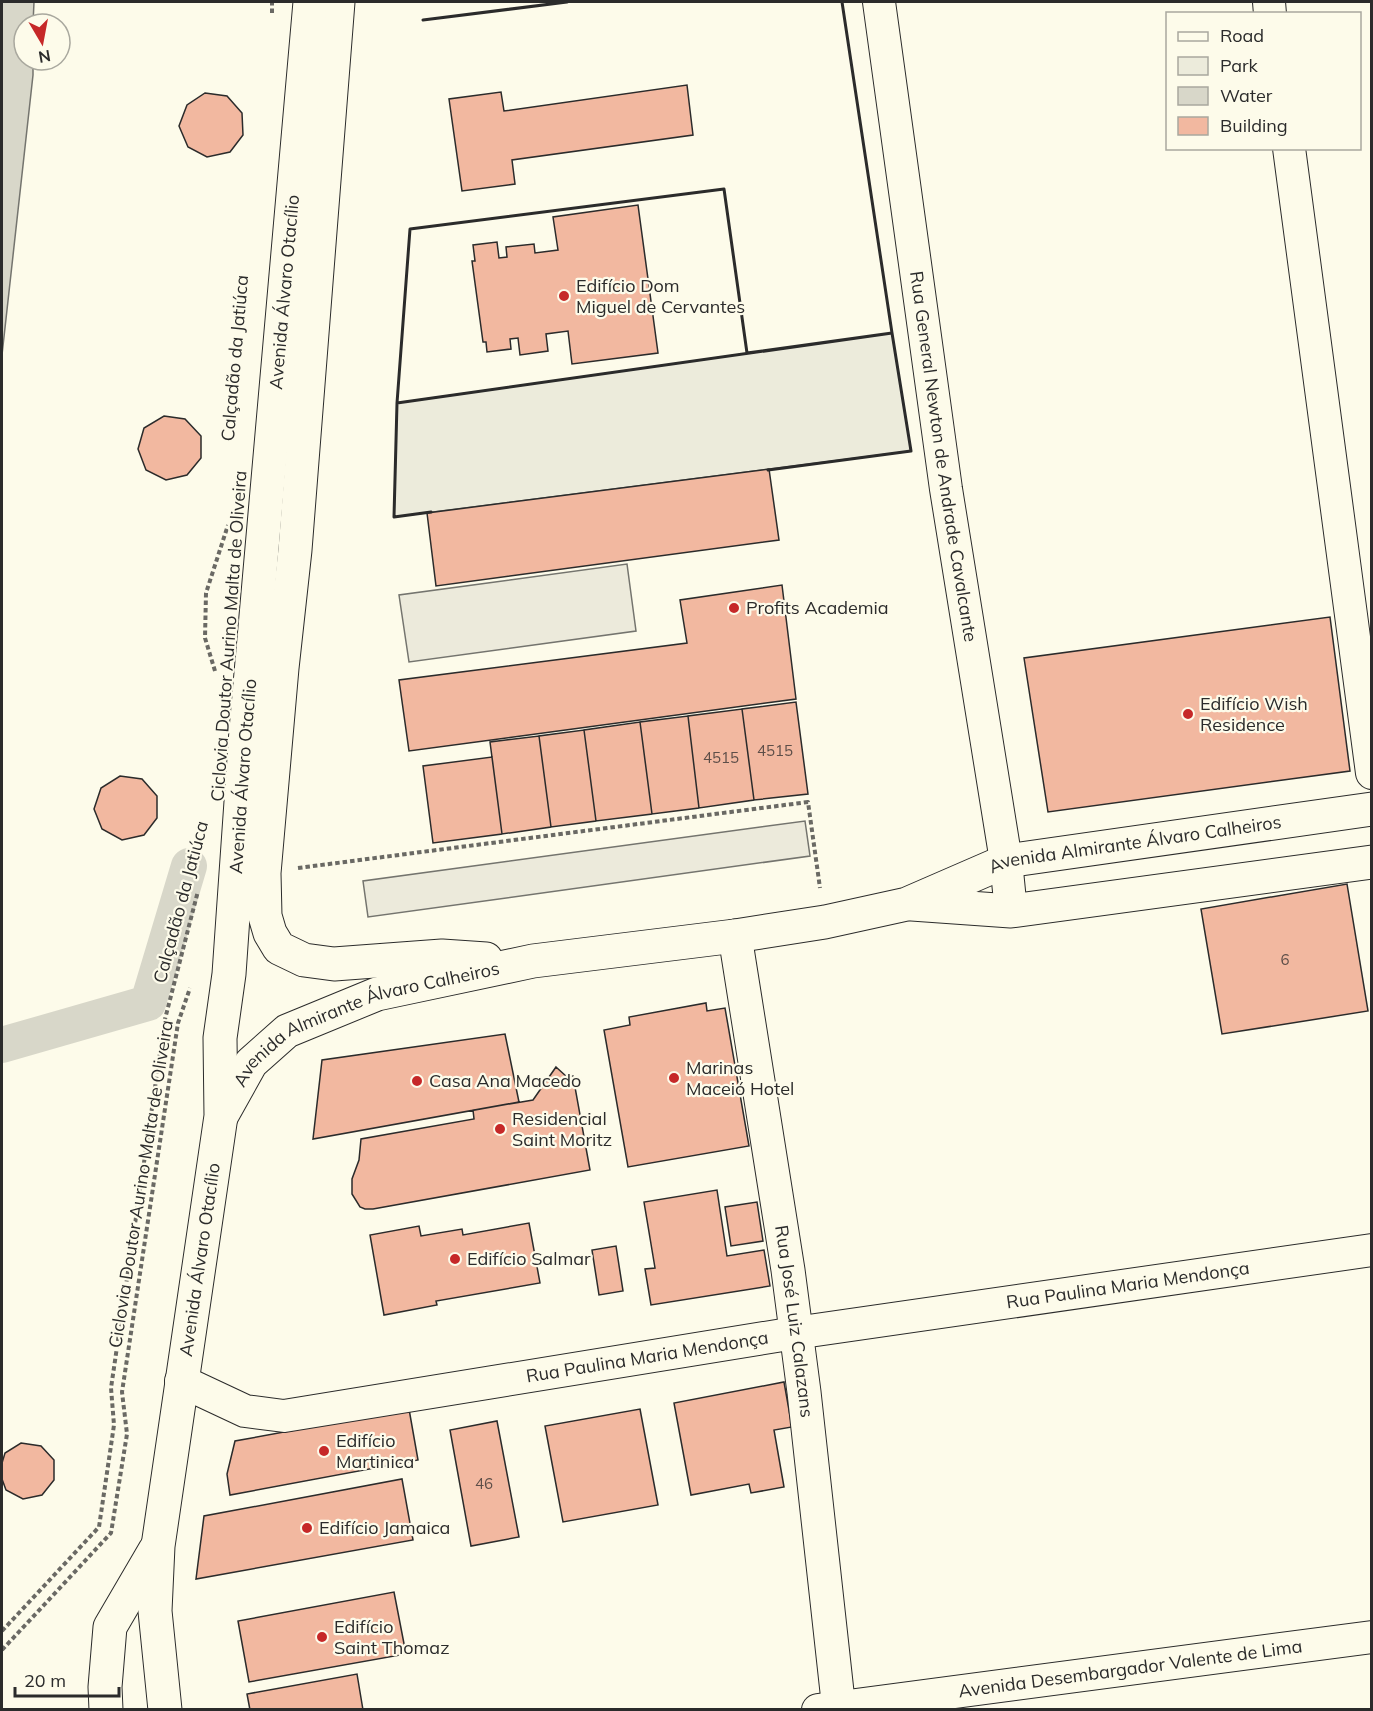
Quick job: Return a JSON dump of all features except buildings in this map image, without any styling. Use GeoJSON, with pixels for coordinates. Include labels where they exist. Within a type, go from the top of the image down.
{"type":"FeatureCollection","features":[{"type":"Feature","properties":{"kind":"main road","name":"Avenida Álvaro Otacílio"},"geometry":{"type":"LineString","coordinates":[[165,1710],[155,1611],[158,1546],[221,1116],[220,1038],[229,974],[246,730],[310,2]]}},
{"type":"Feature","properties":{"kind":"main road","name":"Avenida Álvaro Otacílio"},"geometry":{"type":"LineString","coordinates":[[279,948],[270,933],[265,916],[264,873],[295,550],[338,2]]}},
{"type":"Feature","properties":{"kind":"main road","name":"Avenida Almirante Álvaro Calheiros"},"geometry":{"type":"LineString","coordinates":[[221,1116],[251,1063],[287,1031],[377,994],[532,962],[825,922],[907,904],[1006,861],[1371,809]]}},
{"type":"Feature","properties":{"kind":"main road","name":"Avenida Almirante Álvaro Calheiros"},"geometry":{"type":"LineString","coordinates":[[907,904],[1011,911],[1371,862]]}},
{"type":"Feature","properties":{"kind":"main road","name":"Rua José Luiz Calazans"},"geometry":{"type":"LineString","coordinates":[[735,936],[788,1270],[804,1392],[832,1708]]}},
{"type":"Feature","properties":{"kind":"main road","name":"Avenida Almirante Álvaro Calheiros"},"geometry":{"type":"LineString","coordinates":[[279,948],[304,960],[334,964],[442,956],[532,962]]}},
{"type":"Feature","properties":{"kind":"main road","name":"Avenida Álvaro Otacílio"},"geometry":{"type":"LineString","coordinates":[[106,1710],[105,1687],[110,1628],[158,1546]]}},
{"type":"Feature","properties":{"kind":"street","name":"Rua General Newton de Andrade Cavalcante"},"geometry":{"type":"LineString","coordinates":[[879,2],[946,489],[1006,861],[1011,911]]}},
{"type":"Feature","properties":{"kind":"street"},"geometry":{"type":"LineString","coordinates":[[1289,150],[1371,773]]}},
{"type":"Feature","properties":{"kind":"street","name":"Rua Paulina Maria Mendonça"},"geometry":{"type":"LineString","coordinates":[[181,1381],[245,1411],[284,1416],[795,1333],[1371,1250]]}},
{"type":"Feature","properties":{"kind":"street","name":"Avenida Desembargador Valente de Lima"},"geometry":{"type":"LineString","coordinates":[[832,1708],[1371,1636]]}},
{"type":"Feature","properties":{"kind":"path"},"geometry":{"type":"LineString","coordinates":[[271,25],[272,2]]}},
{"type":"Feature","properties":{"kind":"path"},"geometry":{"type":"LineString","coordinates":[[217,679],[205,638],[206,593],[230,516]]}},
{"type":"Feature","properties":{"kind":"path"},"geometry":{"type":"LineString","coordinates":[[264,873],[808,802],[825,922]]}},
{"type":"Feature","properties":{"kind":"path","name":"Calçadão da Jatiúca"},"geometry":{"type":"LineString","coordinates":[[2,1631],[99,1527],[114,1425],[111,1388],[165,1019],[201,882]]}},
{"type":"Feature","properties":{"kind":"path","name":"Ciclovia Doutor Aurino Malta de Oliveira"},"geometry":{"type":"LineString","coordinates":[[2,1650],[111,1533],[127,1434],[122,1392],[178,1023],[193,981]]}},
{"type":"Feature","properties":{"kind":"green space"},"geometry":{"type":"Polygon","coordinates":[[[892,333],[911,451],[394,517],[397,403],[892,333]]]}},
{"type":"Feature","properties":{"kind":"shaded area"},"geometry":{"type":"Polygon","coordinates":[[[627,564],[636,631],[409,662],[399,595],[627,564]]]}},
{"type":"Feature","properties":{"kind":"shaded area"},"geometry":{"type":"Polygon","coordinates":[[[805,821],[810,856],[368,917],[363,881],[805,821]]]}},
{"type":"Feature","properties":{"kind":"water"},"geometry":{"type":"Polygon","coordinates":[[[2,2],[34,2],[34,12],[12,12],[12,72],[33,72],[33,75],[2,355],[2,2]]]}},
{"type":"Feature","properties":{"kind":"waterway"},"geometry":{"type":"LineString","coordinates":[[2,1045],[148,1003],[189,866]]}},
{"type":"Feature","properties":{"kind":"wall"},"geometry":{"type":"LineString","coordinates":[[423,20],[567,2]]}},
{"type":"Feature","properties":{"kind":"wall"},"geometry":{"type":"LineString","coordinates":[[431,512],[394,517],[397,403],[410,229],[724,189],[747,353],[892,333],[842,2]]}},
{"type":"Feature","properties":{"kind":"wall"},"geometry":{"type":"LineString","coordinates":[[397,403],[892,333],[911,451],[768,470]]}},
{"type":"Feature","properties":{"kind":"place","name":"Edifício Dom Miguel de Cervantes"},"geometry":{"type":"Point","coordinates":[564,296]}},
{"type":"Feature","properties":{"kind":"place","name":"Profits Academia"},"geometry":{"type":"Point","coordinates":[734,608]}},
{"type":"Feature","properties":{"kind":"place","name":"Edifício Wish Residence"},"geometry":{"type":"Point","coordinates":[1188,714]}},
{"type":"Feature","properties":{"kind":"place","name":"Marinas Maceió Hotel"},"geometry":{"type":"Point","coordinates":[674,1078]}},
{"type":"Feature","properties":{"kind":"place","name":"Casa Ana Macedo"},"geometry":{"type":"Point","coordinates":[417,1081]}},
{"type":"Feature","properties":{"kind":"place","name":"Residencial Saint Moritz"},"geometry":{"type":"Point","coordinates":[500,1129]}},
{"type":"Feature","properties":{"kind":"place","name":"Edifício Salmar"},"geometry":{"type":"Point","coordinates":[455,1259]}},
{"type":"Feature","properties":{"kind":"place","name":"Edifício Martinica"},"geometry":{"type":"Point","coordinates":[324,1451]}},
{"type":"Feature","properties":{"kind":"place","name":"Edifício Jamaica"},"geometry":{"type":"Point","coordinates":[307,1528]}},
{"type":"Feature","properties":{"kind":"place","name":"Edifício Saint Thomaz"},"geometry":{"type":"Point","coordinates":[322,1637]}}]}
